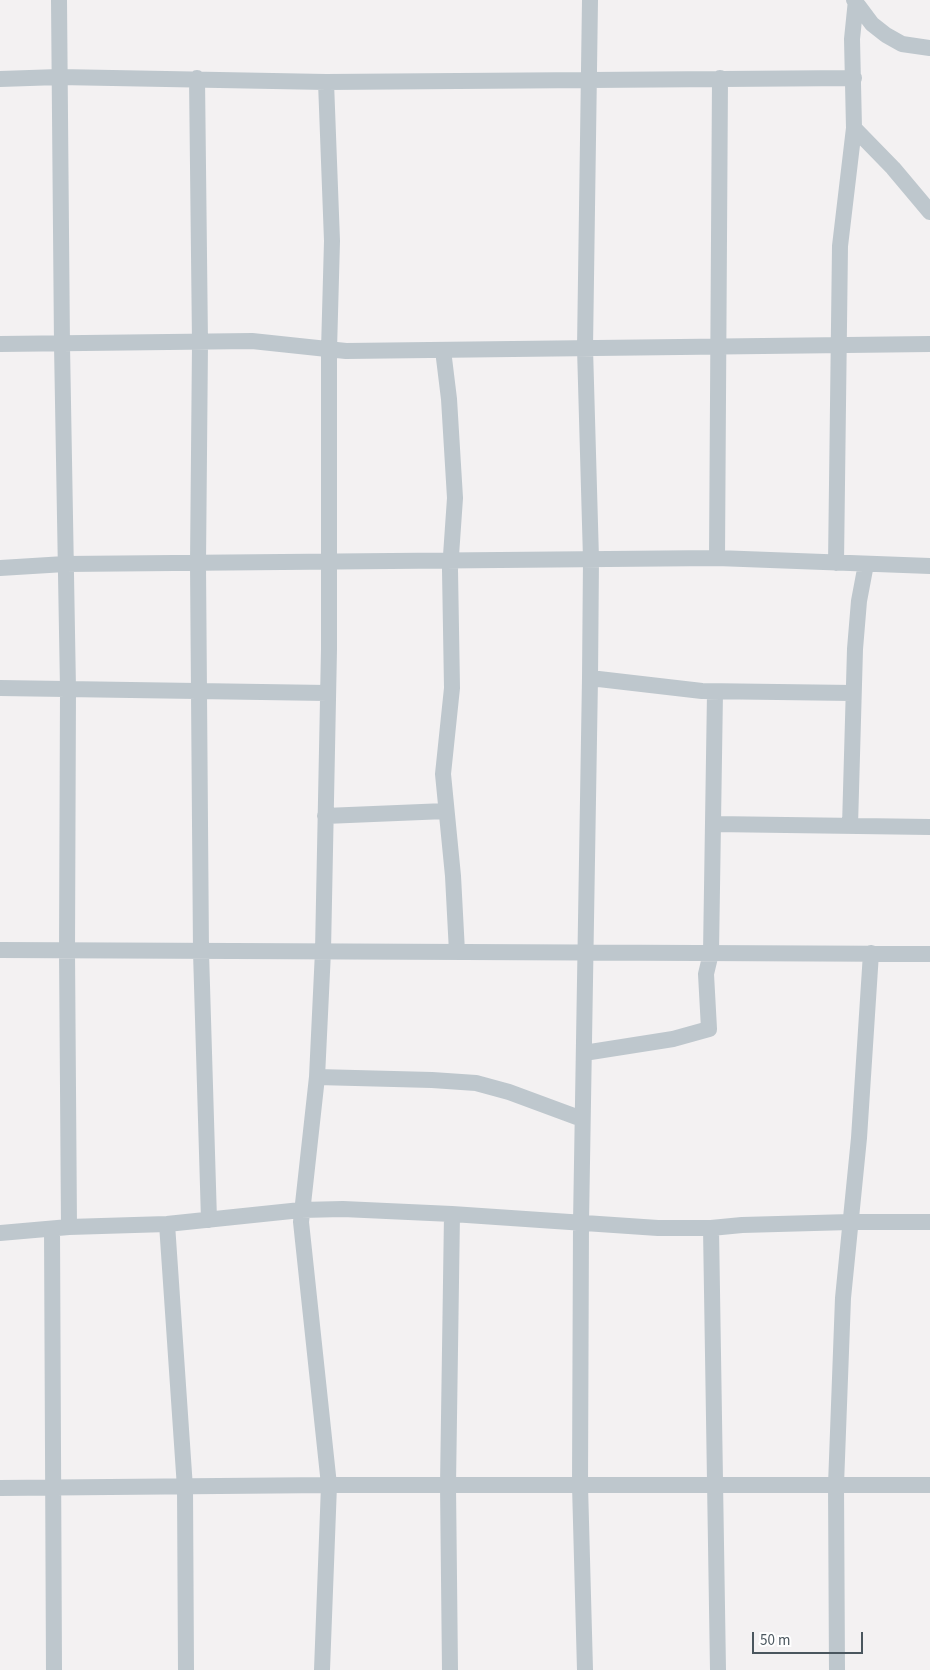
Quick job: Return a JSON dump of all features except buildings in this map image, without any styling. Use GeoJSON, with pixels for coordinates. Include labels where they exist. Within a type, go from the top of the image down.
{"type":"FeatureCollection","features":[{"type":"Feature","properties":{"kind":"street"},"geometry":{"type":"LineString","coordinates":[[59,0],[68,689],[69,1227]]}},
{"type":"Feature","properties":{"kind":"street"},"geometry":{"type":"LineString","coordinates":[[585,1670],[580,1485],[582,1119],[591,559],[585,348],[590,0]]}},
{"type":"Feature","properties":{"kind":"street"},"geometry":{"type":"LineString","coordinates":[[855,0],[872,24],[886,35],[902,44],[930,48]]}},
{"type":"Feature","properties":{"kind":"street"},"geometry":{"type":"LineString","coordinates":[[836,563],[838,346],[842,216],[854,128],[853,31],[855,0]]}},
{"type":"Feature","properties":{"kind":"street"},"geometry":{"type":"LineString","coordinates":[[0,79],[60,77],[197,78],[326,82],[588,78],[854,78]]}},
{"type":"Feature","properties":{"kind":"street"},"geometry":{"type":"LineString","coordinates":[[197,78],[200,343],[198,564],[201,952],[209,1220]]}},
{"type":"Feature","properties":{"kind":"street"},"geometry":{"type":"LineString","coordinates":[[717,558],[720,78]]}},
{"type":"Feature","properties":{"kind":"street"},"geometry":{"type":"LineString","coordinates":[[322,1670],[329,1485],[302,1238],[301,1210],[316,1077],[323,951],[329,562],[329,350],[332,241],[326,82]]}},
{"type":"Feature","properties":{"kind":"street"},"geometry":{"type":"LineString","coordinates":[[854,128],[893,168],[930,212]]}},
{"type":"Feature","properties":{"kind":"street"},"geometry":{"type":"LineString","coordinates":[[0,344],[273,342],[329,350],[930,344]]}},
{"type":"Feature","properties":{"kind":"street"},"geometry":{"type":"LineString","coordinates":[[443,350],[455,473],[454,528],[450,560],[452,662],[450,712],[443,774],[453,876],[457,952]]}},
{"type":"Feature","properties":{"kind":"street"},"geometry":{"type":"LineString","coordinates":[[0,568],[65,564],[717,558],[930,566]]}},
{"type":"Feature","properties":{"kind":"street"},"geometry":{"type":"LineString","coordinates":[[850,826],[853,693],[857,621],[866,564]]}},
{"type":"Feature","properties":{"kind":"street"},"geometry":{"type":"LineString","coordinates":[[590,678],[715,692],[853,693]]}},
{"type":"Feature","properties":{"kind":"street"},"geometry":{"type":"LineString","coordinates":[[0,688],[327,693]]}},
{"type":"Feature","properties":{"kind":"street"},"geometry":{"type":"LineString","coordinates":[[584,1053],[673,1039],[708,1030],[710,1024],[706,974],[711,953],[715,692]]}},
{"type":"Feature","properties":{"kind":"street"},"geometry":{"type":"LineString","coordinates":[[325,816],[446,811]]}},
{"type":"Feature","properties":{"kind":"street"},"geometry":{"type":"LineString","coordinates":[[714,824],[930,827]]}},
{"type":"Feature","properties":{"kind":"street"},"geometry":{"type":"LineString","coordinates":[[0,950],[930,954]]}},
{"type":"Feature","properties":{"kind":"street"},"geometry":{"type":"LineString","coordinates":[[837,1670],[836,1485],[843,1298],[859,1138],[871,953]]}},
{"type":"Feature","properties":{"kind":"street"},"geometry":{"type":"LineString","coordinates":[[316,1077],[432,1080],[476,1084],[509,1092],[582,1119]]}},
{"type":"Feature","properties":{"kind":"street"},"geometry":{"type":"LineString","coordinates":[[0,1233],[69,1227],[167,1224],[301,1210],[343,1209],[452,1214],[581,1224],[711,1228],[742,1225],[850,1222],[930,1222]]}},
{"type":"Feature","properties":{"kind":"street"},"geometry":{"type":"LineString","coordinates":[[450,1670],[448,1485],[452,1214]]}},
{"type":"Feature","properties":{"kind":"street"},"geometry":{"type":"LineString","coordinates":[[167,1224],[185,1488],[186,1670]]}},
{"type":"Feature","properties":{"kind":"street"},"geometry":{"type":"LineString","coordinates":[[711,1228],[718,1670]]}},
{"type":"Feature","properties":{"kind":"street"},"geometry":{"type":"LineString","coordinates":[[52,1229],[54,1670]]}},
{"type":"Feature","properties":{"kind":"street"},"geometry":{"type":"LineString","coordinates":[[0,1488],[185,1488],[329,1485],[930,1485]]}}]}
